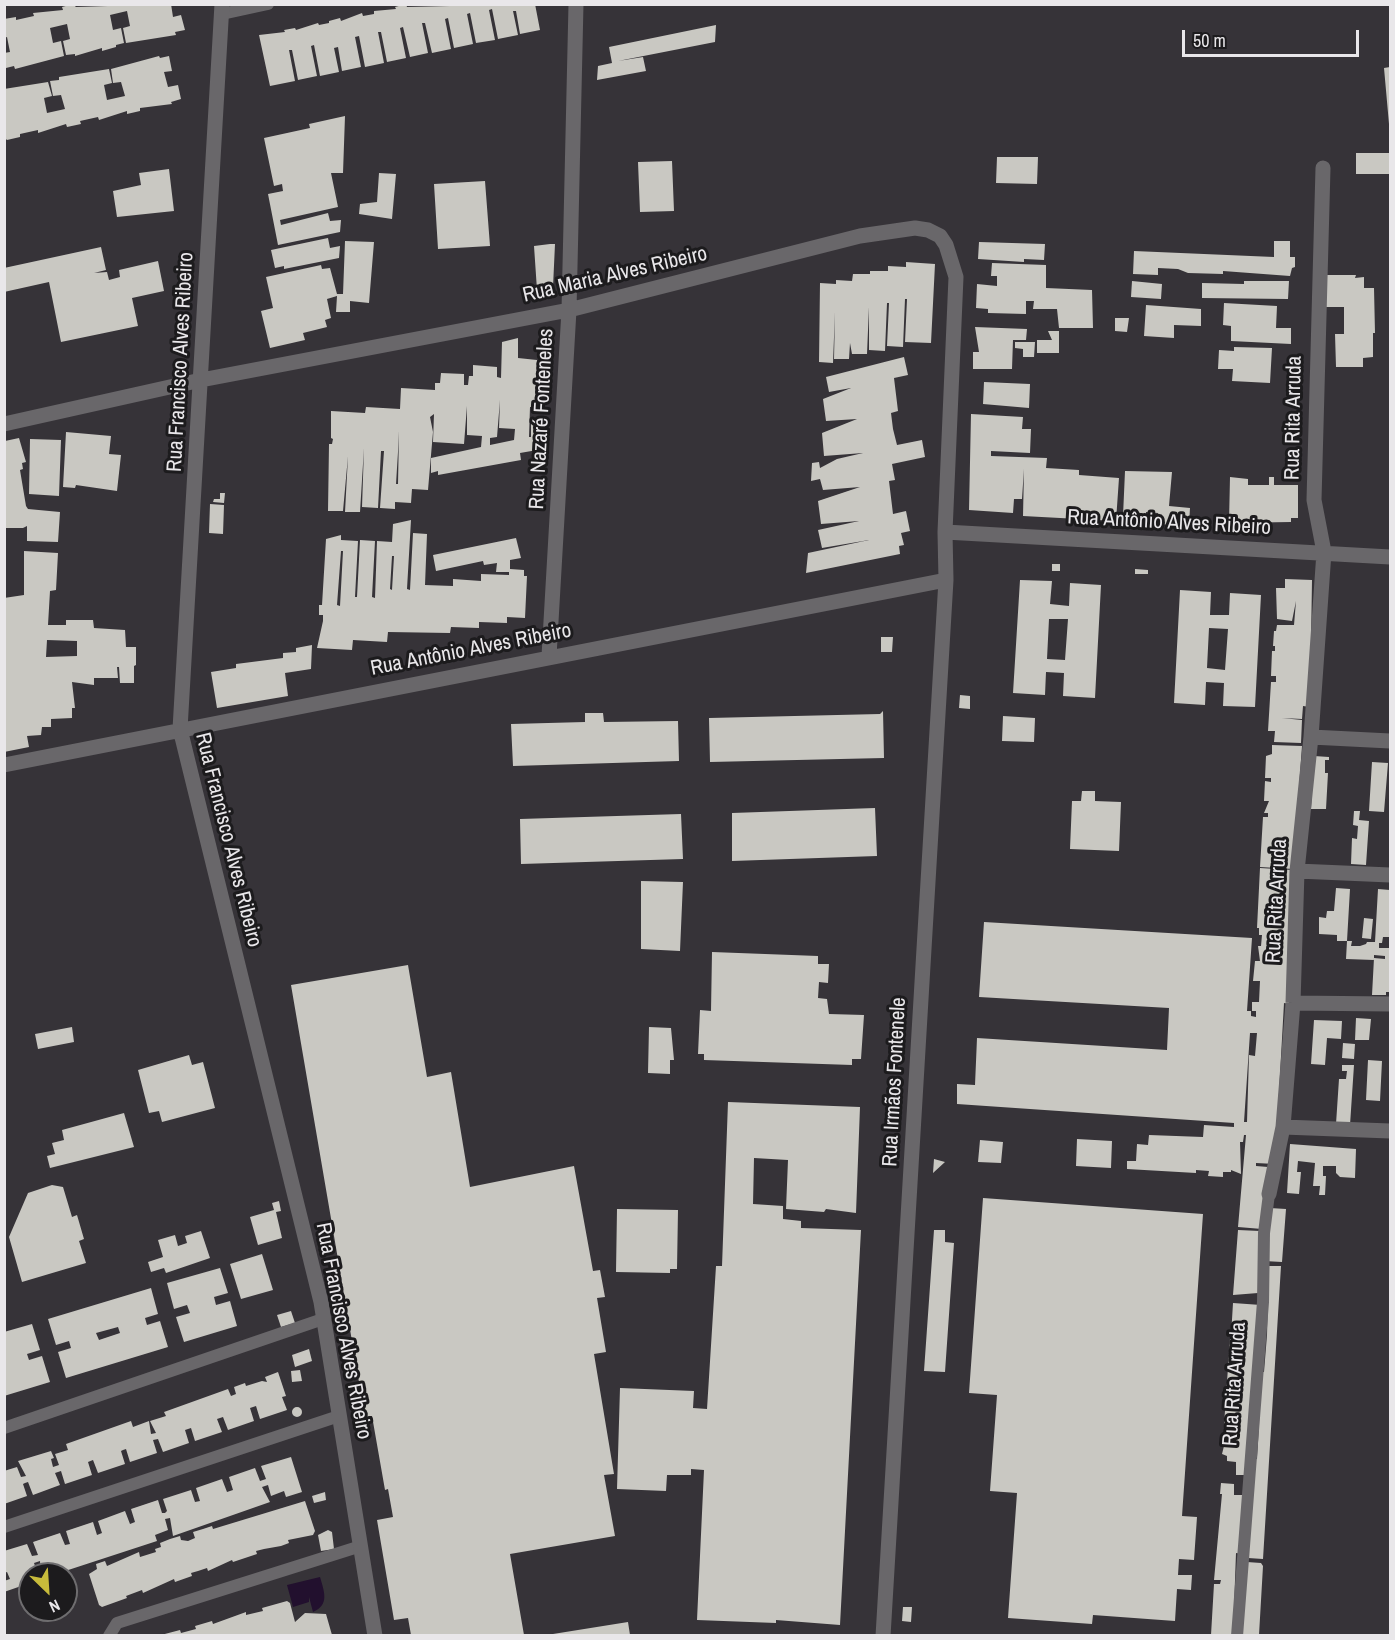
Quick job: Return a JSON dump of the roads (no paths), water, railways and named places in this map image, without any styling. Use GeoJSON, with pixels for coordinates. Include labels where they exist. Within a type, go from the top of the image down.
{"type":"FeatureCollection","features":[{"type":"Feature","properties":{"kind":"street","name":"Rua Nazaré Fonteneles"},"geometry":{"type":"LineString","coordinates":[[549,656],[569,310],[576,4]]}},
{"type":"Feature","properties":{"kind":"street","name":"Rua Francisco Alves Ribeiro"},"geometry":{"type":"LineString","coordinates":[[222,9],[180,729],[295,1193],[323,1319],[375,1635]]}},
{"type":"Feature","properties":{"kind":"street","name":"Rua Rita Arruda"},"geometry":{"type":"LineString","coordinates":[[1269,1194],[1283,1126],[1293,1003],[1297,872],[1311,737],[1324,552],[1314,500],[1323,168]]}},
{"type":"Feature","properties":{"kind":"street","name":"Rua Maria Alves Ribeiro"},"geometry":{"type":"LineString","coordinates":[[4,424],[201,380],[569,310],[860,236],[915,228],[928,230],[940,236],[953,261],[956,278],[945,532]]}},
{"type":"Feature","properties":{"kind":"street","name":"Rua Antônio Alves Ribeiro"},"geometry":{"type":"LineString","coordinates":[[945,532],[1390,557]]}},
{"type":"Feature","properties":{"kind":"street","name":"Rua Irmãos Fontenele"},"geometry":{"type":"LineString","coordinates":[[883,1635],[946,580],[945,532]]}},
{"type":"Feature","properties":{"kind":"street","name":"Rua Antônio Alves Ribeiro"},"geometry":{"type":"LineString","coordinates":[[4,765],[549,656],[946,580]]}},
{"type":"Feature","properties":{"kind":"street"},"geometry":{"type":"LineString","coordinates":[[1311,737],[1390,741]]}},
{"type":"Feature","properties":{"kind":"street"},"geometry":{"type":"LineString","coordinates":[[1297,872],[1390,875]]}},
{"type":"Feature","properties":{"kind":"street"},"geometry":{"type":"LineString","coordinates":[[1293,1003],[1390,1004]]}},
{"type":"Feature","properties":{"kind":"street"},"geometry":{"type":"LineString","coordinates":[[1283,1126],[1390,1131]]}},
{"type":"Feature","properties":{"kind":"lane"},"geometry":{"type":"LineString","coordinates":[[222,9],[268,4]]}},
{"type":"Feature","properties":{"kind":"lane","name":"Rua Rita Arruda"},"geometry":{"type":"LineString","coordinates":[[1237,1635],[1263,1302],[1264,1233],[1269,1194]]}},
{"type":"Feature","properties":{"kind":"lane"},"geometry":{"type":"LineString","coordinates":[[4,1428],[323,1319]]}},
{"type":"Feature","properties":{"kind":"lane"},"geometry":{"type":"LineString","coordinates":[[4,1527],[339,1416]]}},
{"type":"Feature","properties":{"kind":"lane"},"geometry":{"type":"LineString","coordinates":[[109,1635],[117,1623],[361,1546]]}}]}
